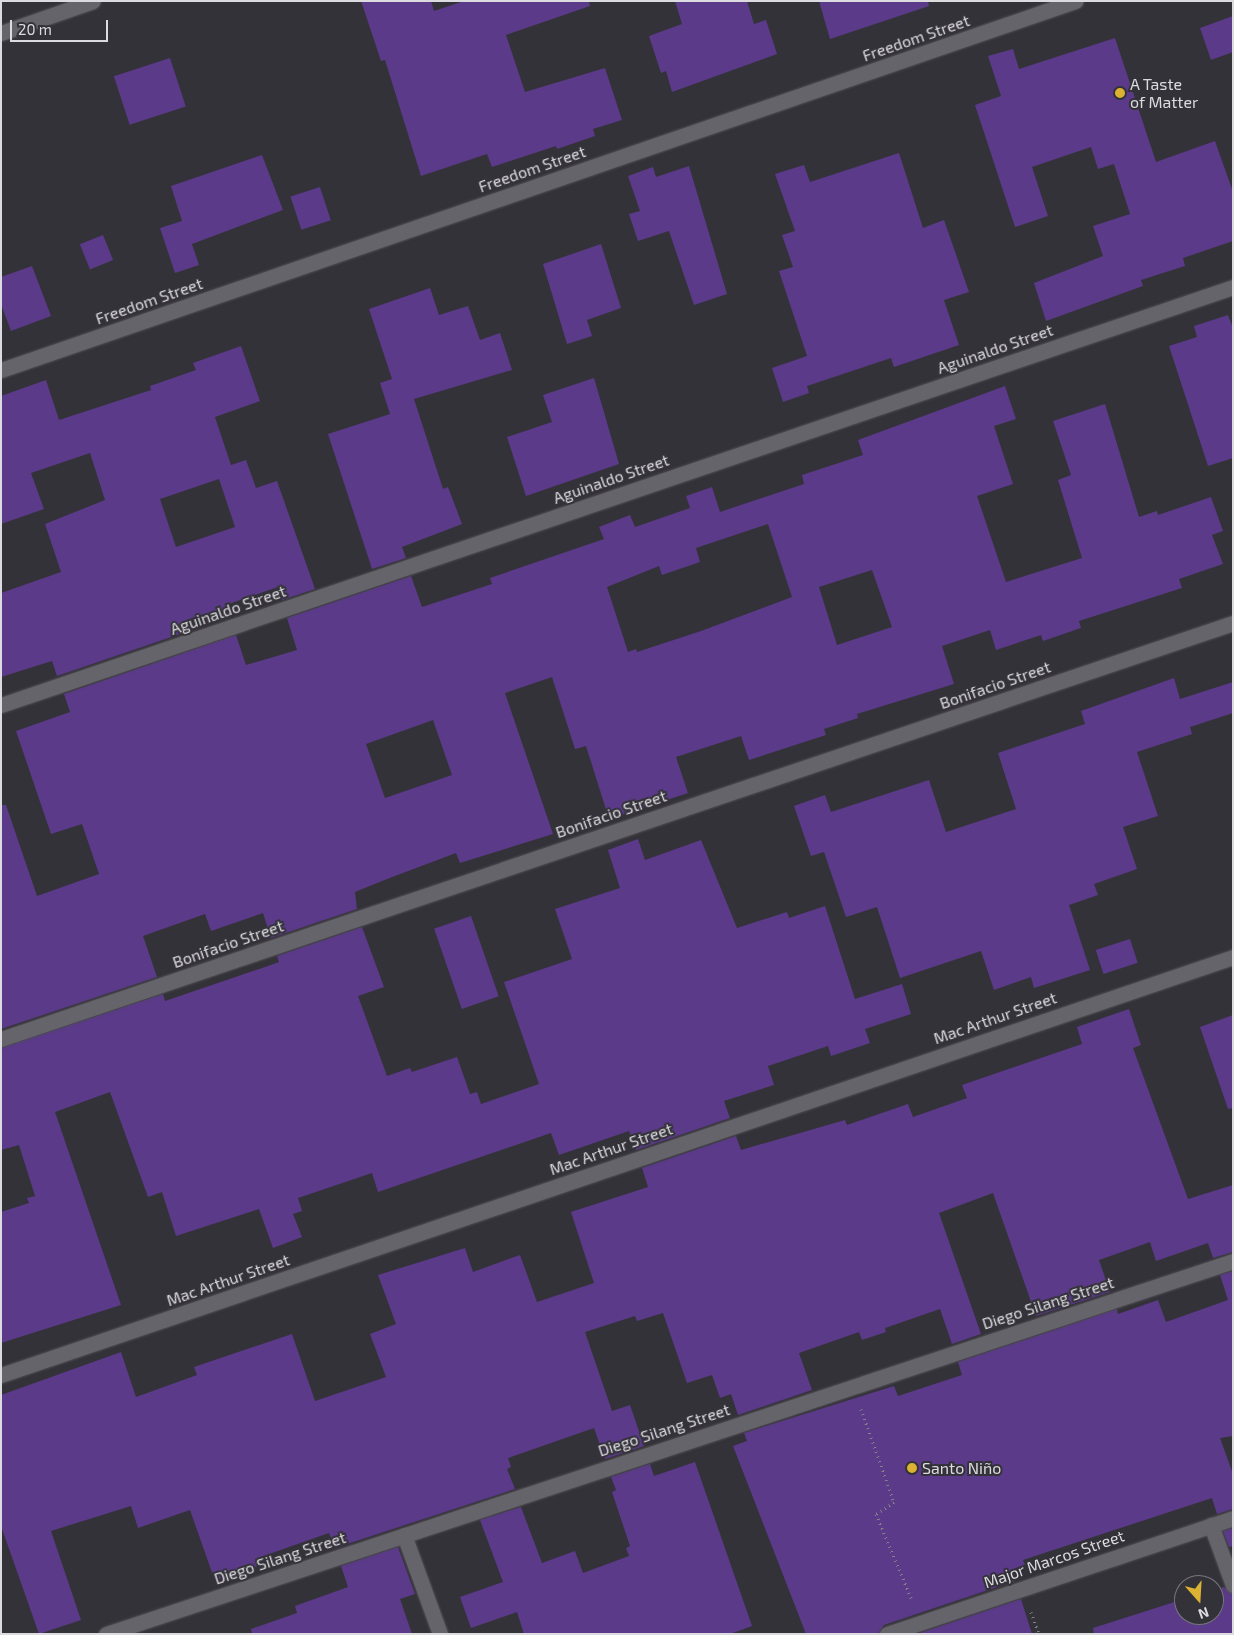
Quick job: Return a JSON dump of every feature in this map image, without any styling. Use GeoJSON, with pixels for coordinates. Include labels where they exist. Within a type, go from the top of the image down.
{"type":"FeatureCollection","features":[{"type":"Feature","properties":{"kind":"street"},"geometry":{"type":"LineString","coordinates":[[1,33],[93,1]]}},
{"type":"Feature","properties":{"kind":"street","name":"Freedom Street"},"geometry":{"type":"LineString","coordinates":[[1,370],[1075,1]]}},
{"type":"Feature","properties":{"kind":"street","name":"Aguinaldo Street"},"geometry":{"type":"LineString","coordinates":[[1,705],[1233,287]]}},
{"type":"Feature","properties":{"kind":"street","name":"Bonifacio Street"},"geometry":{"type":"LineString","coordinates":[[1,1039],[1233,623]]}},
{"type":"Feature","properties":{"kind":"street","name":"Mac Arthur Street"},"geometry":{"type":"LineString","coordinates":[[1,1375],[1233,956]]}},
{"type":"Feature","properties":{"kind":"street","name":"Diego Silang Street"},"geometry":{"type":"LineString","coordinates":[[106,1634],[1233,1261]]}},
{"type":"Feature","properties":{"kind":"street","name":"Major Marcos Street"},"geometry":{"type":"LineString","coordinates":[[887,1634],[924,1628],[1233,1518]]}},
{"type":"Feature","properties":{"kind":"street"},"geometry":{"type":"LineString","coordinates":[[1211,1525],[1233,1585]]}},
{"type":"Feature","properties":{"kind":"street"},"geometry":{"type":"LineString","coordinates":[[404,1535],[440,1634]]}},
{"type":"Feature","properties":{"kind":"path"},"geometry":{"type":"LineString","coordinates":[[852,1386],[894,1502],[876,1514],[924,1628]]}},
{"type":"Feature","properties":{"kind":"building"},"geometry":{"type":"Polygon","coordinates":[[[361,1],[431,1],[434,11],[464,1],[589,1],[590,6],[506,35],[525,92],[605,68],[622,120],[593,129],[595,136],[557,149],[556,146],[492,167],[487,154],[421,176],[385,60],[381,61],[361,1]]]}},
{"type":"Feature","properties":{"kind":"building"},"geometry":{"type":"Polygon","coordinates":[[[675,1],[747,1],[754,24],[766,20],[777,54],[672,92],[666,71],[661,73],[649,36],[682,24],[675,1]]]}},
{"type":"Feature","properties":{"kind":"building"},"geometry":{"type":"Polygon","coordinates":[[[819,1],[928,1],[929,6],[830,39],[819,1]]]}},
{"type":"Feature","properties":{"kind":"building"},"geometry":{"type":"Polygon","coordinates":[[[1233,16],[1233,52],[1211,60],[1200,28],[1233,16]]]}},
{"type":"Feature","properties":{"kind":"building"},"geometry":{"type":"Polygon","coordinates":[[[1115,38],[1156,162],[1215,141],[1233,192],[1233,241],[1183,258],[1185,266],[1141,280],[1143,286],[1046,321],[1034,283],[1103,256],[1093,226],[1130,214],[1114,164],[1098,169],[1091,147],[1032,167],[1048,216],[1015,227],[975,105],[1001,96],[988,56],[1013,49],[1019,69],[1115,38]]]}},
{"type":"Feature","properties":{"kind":"building"},"geometry":{"type":"Polygon","coordinates":[[[170,58],[186,107],[130,125],[114,76],[170,58]]]}},
{"type":"Feature","properties":{"kind":"building"},"geometry":{"type":"Polygon","coordinates":[[[899,153],[923,228],[944,220],[969,292],[944,300],[959,345],[894,367],[891,358],[807,386],[809,393],[783,402],[772,368],[807,356],[779,271],[793,267],[782,235],[795,231],[775,174],[804,165],[810,182],[899,153]]]}},
{"type":"Feature","properties":{"kind":"building"},"geometry":{"type":"Polygon","coordinates":[[[262,155],[283,210],[192,244],[199,265],[175,273],[160,228],[182,221],[171,186],[262,155]]]}},
{"type":"Feature","properties":{"kind":"building"},"geometry":{"type":"Polygon","coordinates":[[[689,166],[727,294],[694,305],[669,231],[638,241],[629,214],[640,211],[628,176],[653,167],[656,177],[689,166]]]}},
{"type":"Feature","properties":{"kind":"building"},"geometry":{"type":"Polygon","coordinates":[[[320,187],[331,220],[301,230],[291,197],[320,187]]]}},
{"type":"Feature","properties":{"kind":"building"},"geometry":{"type":"Polygon","coordinates":[[[103,235],[113,260],[90,269],[80,244],[103,235]]]}},
{"type":"Feature","properties":{"kind":"building"},"geometry":{"type":"Polygon","coordinates":[[[601,244],[621,308],[587,320],[592,336],[567,344],[543,264],[601,244]]]}},
{"type":"Feature","properties":{"kind":"building"},"geometry":{"type":"Polygon","coordinates":[[[32,266],[51,316],[11,331],[1,304],[1,277],[32,266]]]}},
{"type":"Feature","properties":{"kind":"building"},"geometry":{"type":"Polygon","coordinates":[[[430,288],[439,315],[468,306],[480,340],[500,333],[512,370],[414,399],[443,489],[448,487],[462,524],[402,547],[406,558],[372,569],[328,434],[390,414],[380,383],[392,379],[369,309],[430,288]]]}},
{"type":"Feature","properties":{"kind":"building"},"geometry":{"type":"Polygon","coordinates":[[[1228,315],[1233,328],[1233,458],[1208,466],[1169,346],[1197,337],[1194,326],[1228,315]]]}},
{"type":"Feature","properties":{"kind":"building"},"geometry":{"type":"Polygon","coordinates":[[[241,346],[260,401],[215,417],[231,465],[246,460],[256,488],[277,481],[315,589],[282,600],[278,587],[226,605],[230,617],[57,676],[52,661],[1,677],[1,593],[61,572],[45,524],[105,500],[90,453],[31,473],[44,509],[1,524],[1,396],[46,380],[59,420],[151,390],[150,386],[196,370],[193,363],[241,346]],[[219,479],[160,499],[176,547],[235,527],[219,479]]]}},
{"type":"Feature","properties":{"kind":"building"},"geometry":{"type":"Polygon","coordinates":[[[594,378],[619,464],[526,496],[507,437],[552,422],[543,395],[594,378]]]}},
{"type":"Feature","properties":{"kind":"building"},"geometry":{"type":"Polygon","coordinates":[[[1005,386],[1016,419],[994,426],[1013,484],[977,496],[1006,582],[1082,558],[1058,480],[1071,475],[1053,421],[1105,404],[1139,517],[1157,511],[1158,515],[1211,497],[1223,531],[1212,535],[1223,564],[1179,579],[1182,588],[1079,621],[1081,628],[1043,641],[1041,635],[996,650],[990,630],[942,646],[954,684],[857,714],[858,718],[824,729],[826,735],[749,760],[741,736],[676,757],[688,793],[609,819],[586,746],[575,749],[552,677],[505,693],[553,834],[460,863],[456,853],[355,892],[357,909],[271,938],[263,913],[211,931],[205,914],[143,936],[157,977],[1,1029],[1,805],[6,805],[37,896],[99,874],[82,824],[51,834],[16,731],[70,712],[64,694],[236,635],[246,665],[297,650],[287,618],[411,576],[422,607],[492,584],[490,578],[604,539],[599,527],[630,515],[635,527],[690,508],[686,496],[712,487],[720,512],[804,484],[802,475],[863,455],[858,440],[1005,386]],[[768,524],[696,548],[700,562],[662,575],[659,566],[607,587],[628,652],[636,649],[637,652],[701,631],[792,597],[768,524]],[[872,570],[819,587],[837,645],[892,627],[872,570]],[[433,720],[366,744],[385,798],[452,775],[433,720]]]}},
{"type":"Feature","properties":{"kind":"building"},"geometry":{"type":"Polygon","coordinates":[[[1174,678],[1180,699],[1233,682],[1233,713],[1190,727],[1192,734],[1137,752],[1158,816],[1123,827],[1137,869],[1094,884],[1098,895],[1069,905],[1090,970],[1034,988],[1031,977],[994,990],[981,951],[900,978],[877,907],[846,917],[824,852],[811,856],[794,806],[825,795],[831,812],[929,780],[946,832],[1016,809],[998,753],[1085,724],[1081,711],[1174,678]]]}},
{"type":"Feature","properties":{"kind":"building"},"geometry":{"type":"Polygon","coordinates":[[[638,839],[645,860],[701,840],[737,928],[787,912],[789,918],[825,906],[855,999],[902,984],[911,1014],[865,1029],[870,1043],[831,1056],[828,1046],[768,1066],[774,1085],[724,1101],[730,1118],[636,1150],[629,1131],[559,1155],[551,1133],[378,1192],[372,1173],[298,1198],[302,1211],[293,1214],[302,1237],[273,1248],[259,1209],[176,1236],[162,1192],[148,1197],[110,1092],[55,1112],[121,1305],[1,1343],[1,1212],[29,1203],[27,1198],[35,1196],[19,1145],[1,1150],[1,1048],[163,994],[165,1001],[279,962],[277,956],[362,927],[384,987],[358,996],[387,1076],[410,1068],[412,1072],[457,1057],[470,1094],[477,1092],[481,1104],[539,1084],[504,982],[572,959],[555,909],[620,888],[608,850],[638,839]]]}},
{"type":"Feature","properties":{"kind":"building"},"geometry":{"type":"Polygon","coordinates":[[[471,916],[499,996],[462,1009],[434,929],[471,916]]]}},
{"type":"Feature","properties":{"kind":"building"},"geometry":{"type":"Polygon","coordinates":[[[1130,939],[1138,963],[1103,974],[1096,950],[1130,939]]]}},
{"type":"Feature","properties":{"kind":"building"},"geometry":{"type":"Polygon","coordinates":[[[1129,1009],[1141,1045],[1133,1048],[1188,1199],[1233,1185],[1233,1252],[1213,1258],[1208,1243],[1156,1261],[1150,1242],[1099,1260],[1110,1292],[1036,1316],[993,1193],[939,1213],[981,1334],[952,1344],[940,1309],[885,1328],[886,1332],[862,1340],[859,1332],[799,1353],[812,1390],[738,1415],[731,1394],[720,1398],[712,1375],[687,1383],[663,1313],[637,1321],[635,1316],[585,1332],[612,1411],[630,1405],[644,1446],[605,1459],[594,1428],[508,1458],[511,1467],[507,1469],[515,1489],[335,1548],[329,1533],[255,1559],[258,1566],[215,1581],[190,1510],[138,1528],[131,1506],[51,1531],[81,1620],[39,1634],[1,1526],[1,1395],[121,1352],[136,1397],[197,1375],[194,1367],[292,1334],[315,1401],[386,1377],[370,1334],[396,1324],[378,1275],[465,1248],[473,1272],[520,1255],[537,1302],[594,1283],[571,1212],[648,1187],[642,1168],[736,1136],[741,1150],[845,1120],[847,1125],[908,1104],[913,1117],[967,1098],[962,1085],[1082,1044],[1077,1027],[1129,1009]]]}},
{"type":"Feature","properties":{"kind":"building"},"geometry":{"type":"Polygon","coordinates":[[[1233,1015],[1233,1108],[1228,1109],[1200,1027],[1233,1015]]]}},
{"type":"Feature","properties":{"kind":"building"},"geometry":{"type":"Polygon","coordinates":[[[1233,1271],[1233,1436],[1220,1438],[1233,1474],[1233,1509],[1217,1514],[1212,1498],[1023,1560],[1025,1565],[1011,1570],[1015,1581],[884,1625],[878,1634],[806,1634],[733,1446],[747,1441],[744,1433],[894,1386],[898,1396],[962,1375],[958,1362],[1117,1309],[1118,1314],[1158,1300],[1166,1322],[1228,1300],[1220,1275],[1233,1271]]]}},
{"type":"Feature","properties":{"kind":"building"},"geometry":{"type":"Polygon","coordinates":[[[695,1462],[752,1626],[730,1634],[524,1634],[517,1612],[471,1628],[460,1597],[503,1582],[480,1520],[521,1507],[542,1563],[575,1551],[583,1573],[629,1556],[626,1548],[630,1546],[612,1492],[616,1490],[611,1477],[650,1464],[654,1476],[695,1462]]]}},
{"type":"Feature","properties":{"kind":"building"},"geometry":{"type":"Polygon","coordinates":[[[1233,1528],[1233,1546],[1229,1547],[1223,1531],[1233,1528]]]}},
{"type":"Feature","properties":{"kind":"building"},"geometry":{"type":"Polygon","coordinates":[[[398,1547],[415,1594],[400,1599],[412,1634],[252,1634],[251,1629],[297,1613],[295,1606],[348,1587],[341,1566],[398,1547]]]}},
{"type":"Feature","properties":{"kind":"building"},"geometry":{"type":"Polygon","coordinates":[[[1224,1587],[1233,1594],[1233,1634],[1094,1634],[1093,1628],[1174,1602],[1174,1625],[1224,1625],[1224,1587]]]}},
{"type":"Feature","properties":{"kind":"building"},"geometry":{"type":"Polygon","coordinates":[[[1021,1599],[1032,1634],[917,1634],[1021,1599]]]}},
{"type":"Feature","properties":{"kind":"place","name":"A Taste of Matter"},"geometry":{"type":"Point","coordinates":[1120,93]}},
{"type":"Feature","properties":{"kind":"place","name":"Santo Niño"},"geometry":{"type":"Point","coordinates":[912,1468]}}]}
